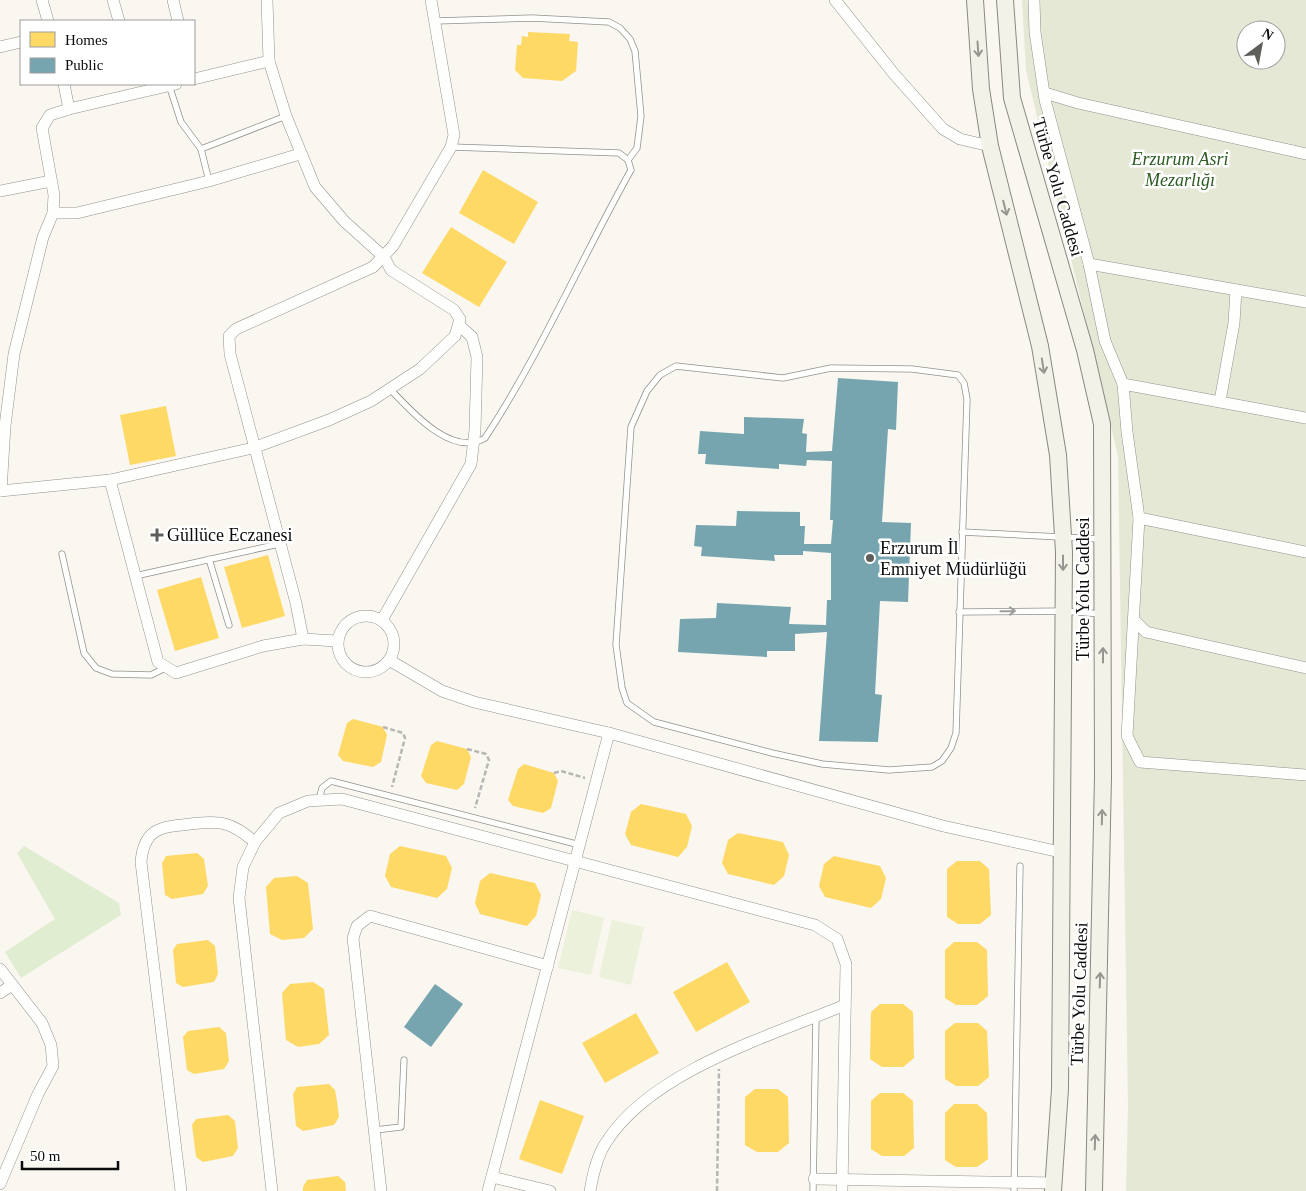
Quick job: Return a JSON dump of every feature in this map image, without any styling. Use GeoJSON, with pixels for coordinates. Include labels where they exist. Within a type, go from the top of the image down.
{"type":"FeatureCollection","features":[{"type":"Feature","properties":{"kind":"street"},"geometry":{"type":"LineString","coordinates":[[42,0],[48,20]]}},
{"type":"Feature","properties":{"kind":"street"},"geometry":{"type":"LineString","coordinates":[[113,0],[119,20]]}},
{"type":"Feature","properties":{"kind":"street"},"geometry":{"type":"LineString","coordinates":[[173,0],[178,20]]}},
{"type":"Feature","properties":{"kind":"street"},"geometry":{"type":"LineString","coordinates":[[173,85],[138,88],[70,109],[50,116],[42,128],[54,195],[53,213],[43,237],[14,354],[5,426],[1,491],[110,480],[253,448],[329,420],[371,402],[391,390],[442,350],[456,336],[460,326],[460,319],[454,310],[391,270],[384,257],[328,204],[315,187],[286,116],[269,61],[266,0]]}},
{"type":"Feature","properties":{"kind":"street"},"geometry":{"type":"LineString","coordinates":[[303,638],[253,448],[228,343],[231,333],[373,267],[393,246],[451,147],[454,135],[431,0]]}},
{"type":"Feature","properties":{"kind":"street"},"geometry":{"type":"LineString","coordinates":[[835,0],[894,74],[943,130],[960,139],[990,146]]}},
{"type":"Feature","properties":{"kind":"street","name":"Türbe Yolu Caddesi"},"geometry":{"type":"LineString","coordinates":[[975,0],[981,90],[990,146],[1040,346],[1058,455],[1063,536],[1063,611],[1060,1089],[1054,1187]]}},
{"type":"Feature","properties":{"kind":"street","name":"Türbe Yolu Caddesi"},"geometry":{"type":"LineString","coordinates":[[1005,0],[1012,98],[1085,350],[1102,424],[1103,614],[1100,958],[1094,1191]]}},
{"type":"Feature","properties":{"kind":"street"},"geometry":{"type":"LineString","coordinates":[[1034,0],[1035,32],[1045,93],[1089,264],[1105,340],[1124,384],[1127,432],[1139,518],[1127,736],[1140,762],[1306,775]]}},
{"type":"Feature","properties":{"kind":"street"},"geometry":{"type":"LineString","coordinates":[[0,46],[20,42]]}},
{"type":"Feature","properties":{"kind":"street"},"geometry":{"type":"LineString","coordinates":[[195,79],[269,61]]}},
{"type":"Feature","properties":{"kind":"street"},"geometry":{"type":"LineString","coordinates":[[64,85],[70,109]]}},
{"type":"Feature","properties":{"kind":"street"},"geometry":{"type":"LineString","coordinates":[[1045,93],[1078,103],[1306,154]]}},
{"type":"Feature","properties":{"kind":"street"},"geometry":{"type":"LineString","coordinates":[[53,213],[77,213],[210,181],[300,154]]}},
{"type":"Feature","properties":{"kind":"street"},"geometry":{"type":"LineString","coordinates":[[0,191],[51,180]]}},
{"type":"Feature","properties":{"kind":"street"},"geometry":{"type":"LineString","coordinates":[[1089,264],[1306,302]]}},
{"type":"Feature","properties":{"kind":"street"},"geometry":{"type":"LineString","coordinates":[[1220,401],[1234,323],[1236,290]]}},
{"type":"Feature","properties":{"kind":"street"},"geometry":{"type":"LineString","coordinates":[[382,620],[471,464],[474,442],[477,357],[472,337],[460,326]]}},
{"type":"Feature","properties":{"kind":"street"},"geometry":{"type":"LineString","coordinates":[[1124,384],[1306,418]]}},
{"type":"Feature","properties":{"kind":"street"},"geometry":{"type":"LineString","coordinates":[[110,480],[158,662],[165,668],[176,673],[263,646],[303,638],[337,641]]}},
{"type":"Feature","properties":{"kind":"street"},"geometry":{"type":"LineString","coordinates":[[1139,518],[1306,552]]}},
{"type":"Feature","properties":{"kind":"street"},"geometry":{"type":"LineString","coordinates":[[367,615],[382,620],[392,634],[394,642],[389,660],[375,671],[356,670],[342,659],[337,641],[340,632],[351,619],[367,615]]}},
{"type":"Feature","properties":{"kind":"street"},"geometry":{"type":"LineString","coordinates":[[1134,621],[1146,632],[1306,668]]}},
{"type":"Feature","properties":{"kind":"street"},"geometry":{"type":"LineString","coordinates":[[389,660],[442,691],[474,702],[609,733],[943,826],[1060,852]]}},
{"type":"Feature","properties":{"kind":"street"},"geometry":{"type":"LineString","coordinates":[[488,1191],[609,733]]}},
{"type":"Feature","properties":{"kind":"street"},"geometry":{"type":"LineString","coordinates":[[272,1191],[238,898],[243,867],[255,842],[279,813],[308,801],[342,799],[816,925],[837,939],[846,964],[842,1185]]}},
{"type":"Feature","properties":{"kind":"street"},"geometry":{"type":"LineString","coordinates":[[181,1191],[141,862],[142,850],[154,831],[163,827],[210,822],[225,823],[238,829],[255,842]]}},
{"type":"Feature","properties":{"kind":"street"},"geometry":{"type":"LineString","coordinates":[[381,1191],[354,938],[358,926],[370,916],[548,966]]}},
{"type":"Feature","properties":{"kind":"street"},"geometry":{"type":"LineString","coordinates":[[0,969],[42,1023],[52,1044],[53,1066],[38,1094],[0,1184]]}},
{"type":"Feature","properties":{"kind":"street"},"geometry":{"type":"LineString","coordinates":[[0,993],[12,985]]}},
{"type":"Feature","properties":{"kind":"street"},"geometry":{"type":"LineString","coordinates":[[590,1191],[595,1168],[606,1142],[627,1115],[656,1091],[688,1072],[845,1005]]}},
{"type":"Feature","properties":{"kind":"street"},"geometry":{"type":"LineString","coordinates":[[492,1177],[550,1191]]}},
{"type":"Feature","properties":{"kind":"street"},"geometry":{"type":"LineString","coordinates":[[814,1185],[1054,1187]]}},
{"type":"Feature","properties":{"kind":"lane"},"geometry":{"type":"LineString","coordinates":[[435,21],[532,18],[608,22],[620,28],[630,39],[635,51],[641,116],[637,148],[628,160]]}},
{"type":"Feature","properties":{"kind":"lane"},"geometry":{"type":"LineString","coordinates":[[173,85],[181,122],[201,149],[210,181]]}},
{"type":"Feature","properties":{"kind":"lane"},"geometry":{"type":"LineString","coordinates":[[201,149],[286,116]]}},
{"type":"Feature","properties":{"kind":"lane"},"geometry":{"type":"LineString","coordinates":[[391,390],[435,431],[457,441],[474,442],[485,438],[552,322],[598,229],[631,170],[628,160],[619,153],[451,147]]}},
{"type":"Feature","properties":{"kind":"lane"},"geometry":{"type":"LineString","coordinates":[[676,366],[783,378],[831,368],[912,369],[958,375],[964,383],[967,399],[959,612],[956,732],[951,748],[942,761],[932,767],[889,770],[822,764],[654,722],[627,703],[622,688],[616,645],[631,426],[647,391],[660,374],[676,366]]}},
{"type":"Feature","properties":{"kind":"lane"},"geometry":{"type":"LineString","coordinates":[[962,532],[1103,539]]}},
{"type":"Feature","properties":{"kind":"lane"},"geometry":{"type":"LineString","coordinates":[[135,576],[279,544]]}},
{"type":"Feature","properties":{"kind":"lane"},"geometry":{"type":"LineString","coordinates":[[62,554],[84,654],[91,664],[101,671],[112,674],[151,675],[165,668]]}},
{"type":"Feature","properties":{"kind":"lane"},"geometry":{"type":"LineString","coordinates":[[209,559],[229,625]]}},
{"type":"Feature","properties":{"kind":"lane"},"geometry":{"type":"LineString","coordinates":[[959,612],[1063,611],[1103,614]]}},
{"type":"Feature","properties":{"kind":"lane"},"geometry":{"type":"LineString","coordinates":[[319,800],[322,788],[331,781],[580,845]]}},
{"type":"Feature","properties":{"kind":"lane"},"geometry":{"type":"LineString","coordinates":[[1014,1187],[1020,866]]}},
{"type":"Feature","properties":{"kind":"lane"},"geometry":{"type":"LineString","coordinates":[[814,1185],[816,1017]]}},
{"type":"Feature","properties":{"kind":"lane"},"geometry":{"type":"LineString","coordinates":[[374,1130],[401,1127],[404,1060]]}},
{"type":"Feature","properties":{"kind":"path"},"geometry":{"type":"LineString","coordinates":[[383,727],[403,733],[405,738],[390,796]]}},
{"type":"Feature","properties":{"kind":"path"},"geometry":{"type":"LineString","coordinates":[[467,749],[486,754],[489,760],[472,817]]}},
{"type":"Feature","properties":{"kind":"path"},"geometry":{"type":"LineString","coordinates":[[554,773],[561,771],[597,781]]}},
{"type":"Feature","properties":{"kind":"path"},"geometry":{"type":"LineString","coordinates":[[717,1191],[719,1058]]}},
{"type":"Feature","properties":{"kind":"green space","name":"Erzurum Asri Mezarlığı"},"geometry":{"type":"Polygon","coordinates":[[[1022,0],[1306,0],[1306,1191],[1126,1191],[1128,1106],[1118,456],[1026,70],[1022,0]]]}},
{"type":"Feature","properties":{"kind":"green space"},"geometry":{"type":"Polygon","coordinates":[[[24,846],[119,903],[121,915],[21,978],[5,952],[55,919],[17,853],[24,846]]]}},
{"type":"Feature","properties":{"kind":"green space"},"geometry":{"type":"Polygon","coordinates":[[[572,910],[604,918],[591,975],[558,968],[572,910]]]}},
{"type":"Feature","properties":{"kind":"green space"},"geometry":{"type":"Polygon","coordinates":[[[612,920],[644,927],[631,985],[599,977],[612,920]]]}},
{"type":"Feature","properties":{"kind":"building: Homes"},"geometry":{"type":"Polygon","coordinates":[[[528,32],[570,34],[569,41],[578,42],[576,71],[562,81],[523,78],[515,70],[517,45],[521,45],[522,36],[528,37],[528,32]]]}},
{"type":"Feature","properties":{"kind":"building: Homes"},"geometry":{"type":"Polygon","coordinates":[[[483,170],[538,202],[514,244],[459,213],[483,170]]]}},
{"type":"Feature","properties":{"kind":"building: Homes"},"geometry":{"type":"Polygon","coordinates":[[[451,227],[507,262],[479,307],[422,273],[451,227]]]}},
{"type":"Feature","properties":{"kind":"building: Homes"},"geometry":{"type":"Polygon","coordinates":[[[166,406],[176,456],[130,465],[120,415],[166,406]]]}},
{"type":"Feature","properties":{"kind":"building: Homes"},"geometry":{"type":"Polygon","coordinates":[[[268,555],[285,616],[242,628],[224,567],[268,555]]]}},
{"type":"Feature","properties":{"kind":"building: Homes"},"geometry":{"type":"Polygon","coordinates":[[[201,577],[219,638],[175,651],[157,590],[201,577]]]}},
{"type":"Feature","properties":{"kind":"building: Homes"},"geometry":{"type":"Polygon","coordinates":[[[353,719],[383,727],[387,735],[381,762],[373,767],[343,761],[338,755],[347,723],[353,719]]]}},
{"type":"Feature","properties":{"kind":"building: Homes"},"geometry":{"type":"Polygon","coordinates":[[[437,741],[467,749],[471,757],[464,784],[457,790],[426,783],[421,776],[431,745],[437,741]]]}},
{"type":"Feature","properties":{"kind":"building: Homes"},"geometry":{"type":"Polygon","coordinates":[[[524,764],[554,773],[558,781],[551,808],[543,813],[513,806],[508,800],[518,769],[524,764]]]}},
{"type":"Feature","properties":{"kind":"building: Homes"},"geometry":{"type":"Polygon","coordinates":[[[641,804],[686,814],[692,826],[687,847],[678,857],[631,845],[625,834],[631,812],[641,804]]]}},
{"type":"Feature","properties":{"kind":"building: Homes"},"geometry":{"type":"Polygon","coordinates":[[[738,833],[783,842],[789,855],[784,876],[774,885],[728,874],[722,863],[728,840],[738,833]]]}},
{"type":"Feature","properties":{"kind":"building: Homes"},"geometry":{"type":"Polygon","coordinates":[[[400,846],[446,856],[452,868],[447,889],[437,898],[391,887],[385,876],[390,854],[400,846]]]}},
{"type":"Feature","properties":{"kind":"building: Homes"},"geometry":{"type":"Polygon","coordinates":[[[197,853],[204,859],[208,886],[203,894],[172,899],[165,895],[162,863],[166,856],[197,853]]]}},
{"type":"Feature","properties":{"kind":"building: Homes"},"geometry":{"type":"Polygon","coordinates":[[[834,856],[880,866],[886,878],[881,899],[871,908],[825,897],[819,886],[824,864],[834,856]]]}},
{"type":"Feature","properties":{"kind":"building: Homes"},"geometry":{"type":"Polygon","coordinates":[[[957,861],[980,861],[989,869],[991,915],[980,924],[958,924],[947,917],[947,869],[957,861]]]}},
{"type":"Feature","properties":{"kind":"building: Homes"},"geometry":{"type":"Polygon","coordinates":[[[490,873],[535,883],[541,895],[536,916],[527,926],[480,914],[475,903],[480,881],[490,873]]]}},
{"type":"Feature","properties":{"kind":"building: Homes"},"geometry":{"type":"Polygon","coordinates":[[[297,876],[308,883],[313,929],[304,938],[282,940],[270,934],[266,887],[274,878],[297,876]]]}},
{"type":"Feature","properties":{"kind":"building: Homes"},"geometry":{"type":"Polygon","coordinates":[[[208,940],[215,946],[218,974],[214,982],[183,987],[176,983],[173,950],[177,944],[208,940]]]}},
{"type":"Feature","properties":{"kind":"building: Homes"},"geometry":{"type":"Polygon","coordinates":[[[954,942],[977,942],[987,950],[988,996],[977,1005],[956,1005],[945,998],[945,950],[954,942]]]}},
{"type":"Feature","properties":{"kind":"building: Homes"},"geometry":{"type":"Polygon","coordinates":[[[727,962],[750,1002],[696,1032],[673,992],[727,962]]]}},
{"type":"Feature","properties":{"kind":"building: Homes"},"geometry":{"type":"Polygon","coordinates":[[[313,982],[324,989],[329,1035],[319,1044],[298,1047],[286,1040],[282,993],[290,984],[313,982]]]}},
{"type":"Feature","properties":{"kind":"building: Homes"},"geometry":{"type":"Polygon","coordinates":[[[880,1004],[903,1004],[913,1012],[914,1058],[903,1067],[882,1067],[870,1059],[871,1012],[880,1004]]]}},
{"type":"Feature","properties":{"kind":"building: Homes"},"geometry":{"type":"Polygon","coordinates":[[[636,1013],[659,1053],[605,1083],[582,1043],[636,1013]]]}},
{"type":"Feature","properties":{"kind":"building: Homes"},"geometry":{"type":"Polygon","coordinates":[[[955,1023],[978,1023],[987,1031],[989,1077],[978,1086],[956,1086],[945,1079],[945,1031],[955,1023]]]}},
{"type":"Feature","properties":{"kind":"building: Homes"},"geometry":{"type":"Polygon","coordinates":[[[219,1027],[226,1033],[229,1061],[224,1069],[194,1074],[187,1070],[183,1037],[188,1031],[219,1027]]]}},
{"type":"Feature","properties":{"kind":"building: Homes"},"geometry":{"type":"Polygon","coordinates":[[[329,1084],[335,1090],[339,1117],[334,1125],[303,1131],[296,1126],[293,1094],[297,1087],[329,1084]]]}},
{"type":"Feature","properties":{"kind":"building: Homes"},"geometry":{"type":"Polygon","coordinates":[[[755,1089],[778,1089],[788,1097],[789,1143],[778,1152],[757,1152],[745,1145],[745,1097],[755,1089]]]}},
{"type":"Feature","properties":{"kind":"building: Homes"},"geometry":{"type":"Polygon","coordinates":[[[880,1093],[903,1093],[913,1101],[914,1148],[904,1156],[882,1156],[871,1149],[871,1101],[880,1093]]]}},
{"type":"Feature","properties":{"kind":"building: Homes"},"geometry":{"type":"Polygon","coordinates":[[[540,1100],[584,1116],[562,1174],[519,1159],[540,1100]]]}},
{"type":"Feature","properties":{"kind":"building: Homes"},"geometry":{"type":"Polygon","coordinates":[[[954,1104],[977,1104],[987,1113],[988,1159],[977,1167],[956,1167],[945,1160],[945,1113],[954,1104]]]}},
{"type":"Feature","properties":{"kind":"building: Homes"},"geometry":{"type":"Polygon","coordinates":[[[228,1115],[235,1121],[238,1148],[233,1156],[203,1162],[196,1157],[192,1125],[196,1119],[228,1115]]]}},
{"type":"Feature","properties":{"kind":"building: Homes"},"geometry":{"type":"Polygon","coordinates":[[[338,1176],[345,1182],[346,1191],[303,1191],[307,1180],[338,1176]]]}},
{"type":"Feature","properties":{"kind":"building: Public","name":"Erzurum İl Emniyet Müdürlüğü"},"geometry":{"type":"Polygon","coordinates":[[[838,378],[898,382],[896,430],[888,429],[882,522],[911,523],[908,602],[880,601],[875,694],[882,695],[878,742],[819,741],[827,632],[795,634],[795,651],[767,651],[767,657],[678,652],[680,619],[716,618],[717,603],[791,607],[789,624],[826,625],[827,600],[831,600],[831,553],[803,551],[803,555],[774,555],[775,561],[701,556],[702,547],[694,546],[696,525],[736,526],[737,511],[800,512],[800,526],[805,526],[804,544],[831,544],[833,520],[830,520],[832,461],[807,460],[806,466],[779,464],[779,469],[705,464],[706,454],[698,454],[700,431],[744,434],[744,417],[804,419],[802,433],[807,434],[806,452],[832,451],[838,378]]]}},
{"type":"Feature","properties":{"kind":"building: Public"},"geometry":{"type":"Polygon","coordinates":[[[435,984],[463,1004],[431,1047],[404,1027],[435,984]]]}},
{"type":"Feature","properties":{"kind":"place","name":"Güllüce Eczanesi"},"geometry":{"type":"Point","coordinates":[157,535]}},
{"type":"Feature","properties":{"kind":"place","name":"Erzurum İl Emniyet Müdürlüğü"},"geometry":{"type":"Point","coordinates":[870,558]}}]}
